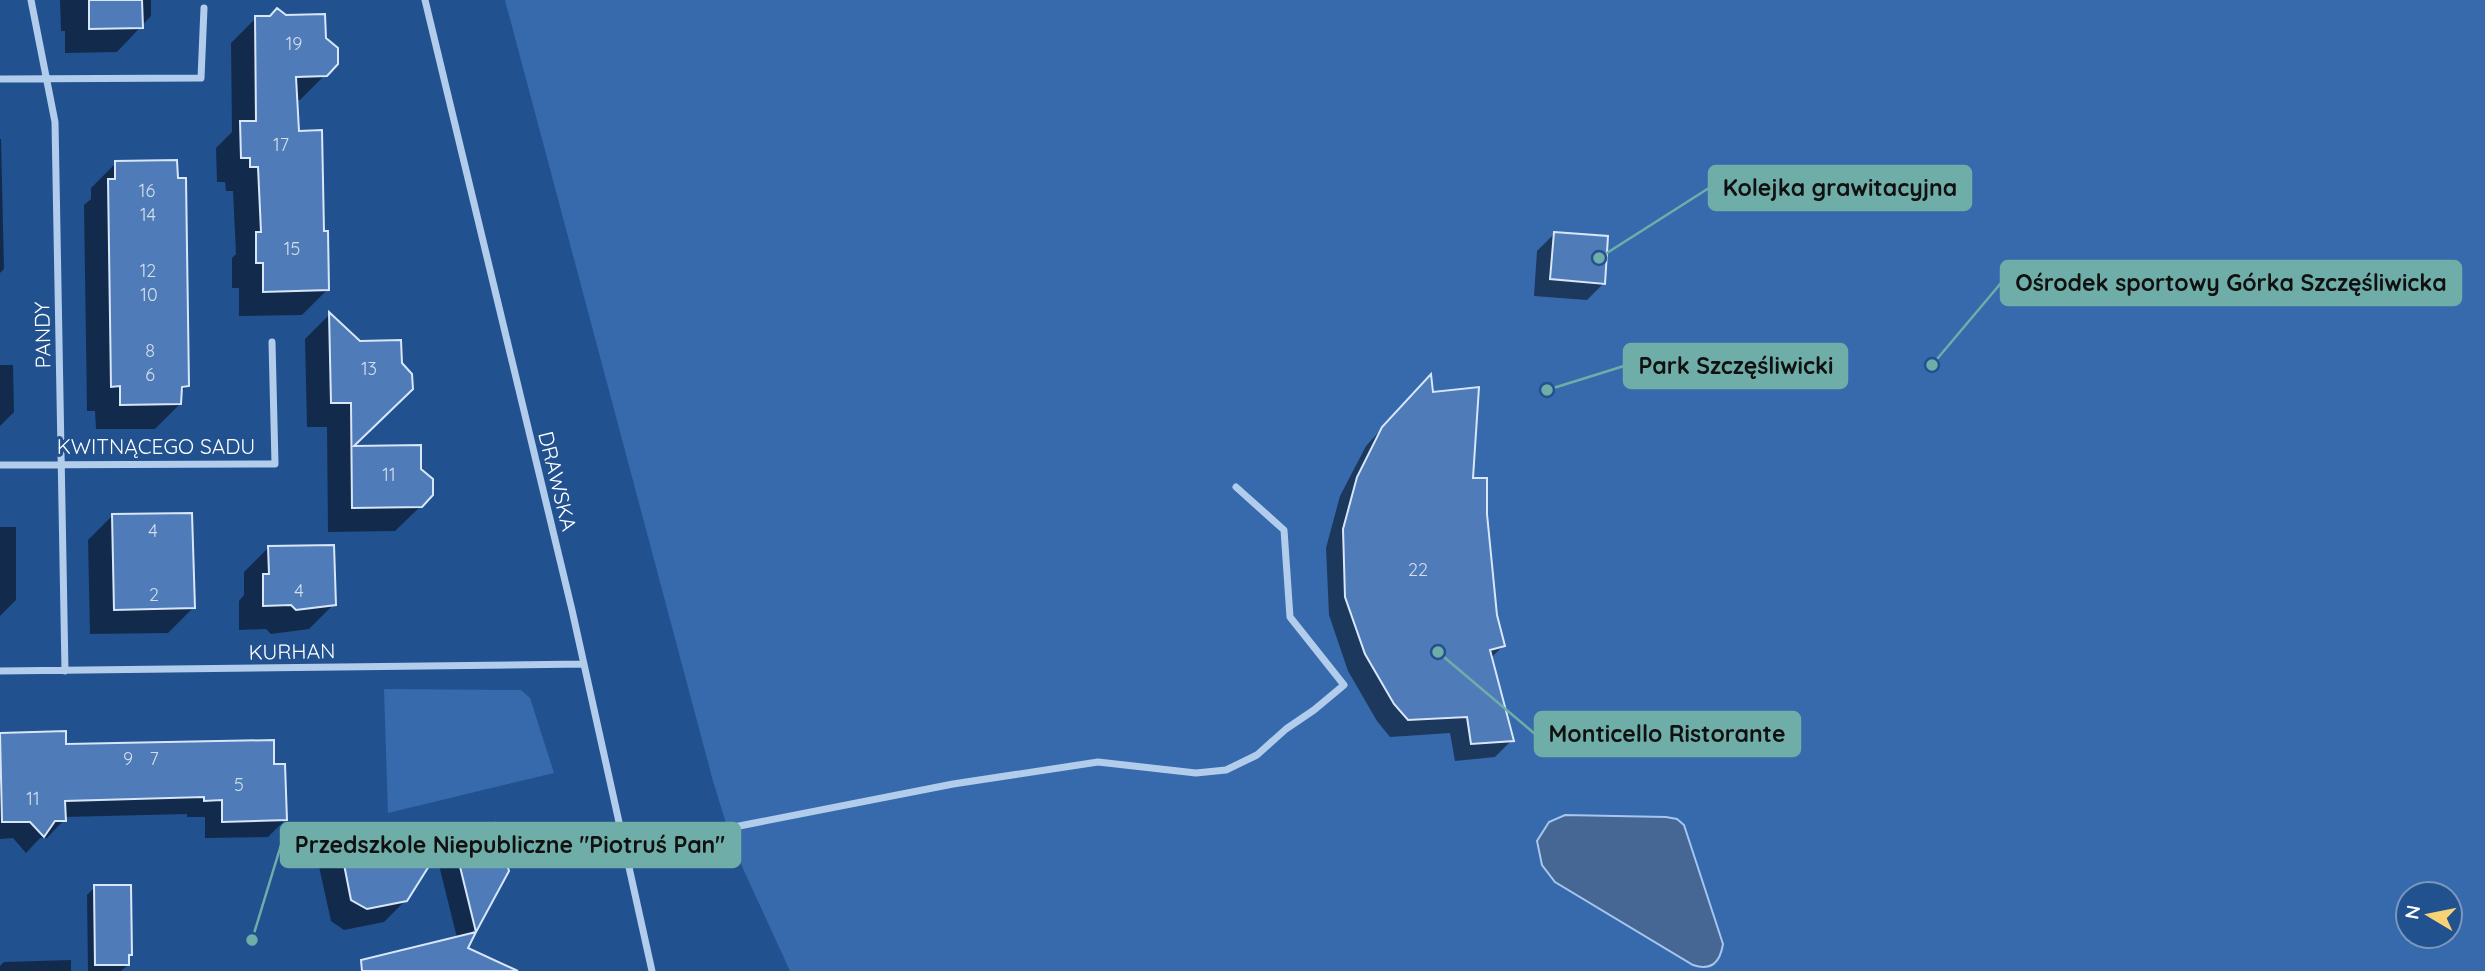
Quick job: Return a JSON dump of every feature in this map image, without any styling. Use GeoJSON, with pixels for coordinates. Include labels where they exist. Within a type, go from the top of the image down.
{"type":"FeatureCollection","features":[{"type":"Feature","properties":{"kind":"street","name":"PANDY"},"geometry":{"type":"LineString","coordinates":[[31,0],[55,122],[65,671]]}},
{"type":"Feature","properties":{"kind":"street","name":"DRAWSKA"},"geometry":{"type":"LineString","coordinates":[[425,0],[584,664],[652,971]]}},
{"type":"Feature","properties":{"kind":"street"},"geometry":{"type":"LineString","coordinates":[[0,79],[201,78],[204,8]]}},
{"type":"Feature","properties":{"kind":"street","name":"KWITNĄCEGO SADU"},"geometry":{"type":"LineString","coordinates":[[0,465],[275,464],[272,342]]}},
{"type":"Feature","properties":{"kind":"street"},"geometry":{"type":"LineString","coordinates":[[734,827],[953,785],[1098,762],[1196,773],[1226,770],[1257,755],[1344,685],[1290,617],[1284,530],[1236,487]]}},
{"type":"Feature","properties":{"kind":"street","name":"KURHAN"},"geometry":{"type":"LineString","coordinates":[[0,671],[584,664]]}},
{"type":"Feature","properties":{"kind":"shaded area"},"geometry":{"type":"Polygon","coordinates":[[[505,0],[2485,0],[2485,971],[790,971],[734,849],[713,781],[505,0]]]}},
{"type":"Feature","properties":{"kind":"shaded area"},"geometry":{"type":"Polygon","coordinates":[[[384,689],[521,690],[530,698],[554,773],[388,813],[384,689]]]}},
{"type":"Feature","properties":{"kind":"shaded area"},"geometry":{"type":"Polygon","coordinates":[[[1565,815],[1666,817],[1677,819],[1684,825],[1723,944],[1717,961],[1705,967],[1693,965],[1555,882],[1542,865],[1537,841],[1549,822],[1565,815]]]}},
{"type":"Feature","properties":{"kind":"building"},"geometry":{"type":"Polygon","coordinates":[[[89,0],[142,0],[143,28],[89,29],[89,0]]]}},
{"type":"Feature","properties":{"kind":"building"},"geometry":{"type":"Polygon","coordinates":[[[277,8],[286,15],[325,14],[326,38],[338,48],[338,64],[327,76],[296,77],[299,131],[322,130],[324,231],[328,231],[329,290],[263,292],[263,263],[256,263],[256,232],[261,232],[258,167],[250,167],[250,158],[241,158],[240,121],[256,121],[255,16],[270,16],[277,8]]]}},
{"type":"Feature","properties":{"kind":"building"},"geometry":{"type":"Polygon","coordinates":[[[177,160],[178,178],[186,178],[189,386],[182,387],[181,404],[120,405],[120,386],[111,387],[108,179],[115,179],[115,161],[177,160]]]}},
{"type":"Feature","properties":{"kind":"building"},"geometry":{"type":"Polygon","coordinates":[[[1554,232],[1608,236],[1605,284],[1550,279],[1554,232]]]}},
{"type":"Feature","properties":{"kind":"building"},"geometry":{"type":"Polygon","coordinates":[[[329,312],[360,341],[401,340],[402,363],[412,374],[413,389],[354,446],[421,445],[421,469],[433,479],[433,495],[422,507],[352,508],[351,403],[331,403],[329,312]]]}},
{"type":"Feature","properties":{"kind":"building"},"geometry":{"type":"Polygon","coordinates":[[[1431,374],[1433,392],[1479,387],[1473,478],[1487,478],[1487,514],[1497,615],[1505,646],[1490,650],[1514,741],[1471,744],[1467,717],[1408,720],[1394,704],[1365,654],[1345,597],[1343,529],[1357,477],[1382,427],[1431,374]]]}},
{"type":"Feature","properties":{"kind":"building"},"geometry":{"type":"Polygon","coordinates":[[[192,513],[195,608],[114,610],[112,514],[192,513]]]}},
{"type":"Feature","properties":{"kind":"building"},"geometry":{"type":"Polygon","coordinates":[[[334,545],[336,605],[296,610],[291,605],[263,606],[263,574],[269,574],[268,546],[334,545]]]}},
{"type":"Feature","properties":{"kind":"building"},"geometry":{"type":"Polygon","coordinates":[[[66,731],[66,744],[274,740],[274,764],[285,764],[287,820],[222,822],[222,800],[204,801],[204,797],[65,801],[66,821],[55,821],[44,837],[30,822],[2,822],[0,733],[66,731]]]}},
{"type":"Feature","properties":{"kind":"building"},"geometry":{"type":"Polygon","coordinates":[[[495,823],[509,871],[476,932],[452,834],[495,823]]]}},
{"type":"Feature","properties":{"kind":"building"},"geometry":{"type":"Polygon","coordinates":[[[392,829],[434,858],[407,901],[367,909],[351,900],[339,839],[392,829]]]}},
{"type":"Feature","properties":{"kind":"building"},"geometry":{"type":"Polygon","coordinates":[[[94,885],[131,885],[132,955],[129,955],[129,965],[95,965],[94,885]]]}},
{"type":"Feature","properties":{"kind":"building"},"geometry":{"type":"Polygon","coordinates":[[[476,932],[468,948],[518,971],[362,971],[361,960],[476,932]]]}},
{"type":"Feature","properties":{"kind":"place","name":"Kolejka grawitacyjna"},"geometry":{"type":"Point","coordinates":[1599,258]}},
{"type":"Feature","properties":{"kind":"place","name":"Ośrodek sportowy Górka Szczęśliwicka"},"geometry":{"type":"Point","coordinates":[1932,365]}},
{"type":"Feature","properties":{"kind":"place","name":"Park Szczęśliwicki"},"geometry":{"type":"Point","coordinates":[1547,390]}},
{"type":"Feature","properties":{"kind":"place","name":"Monticello Ristorante"},"geometry":{"type":"Point","coordinates":[1438,652]}},
{"type":"Feature","properties":{"kind":"place","name":"Przedszkole Niepubliczne \"Piotruś Pan\""},"geometry":{"type":"Point","coordinates":[252,940]}}]}
